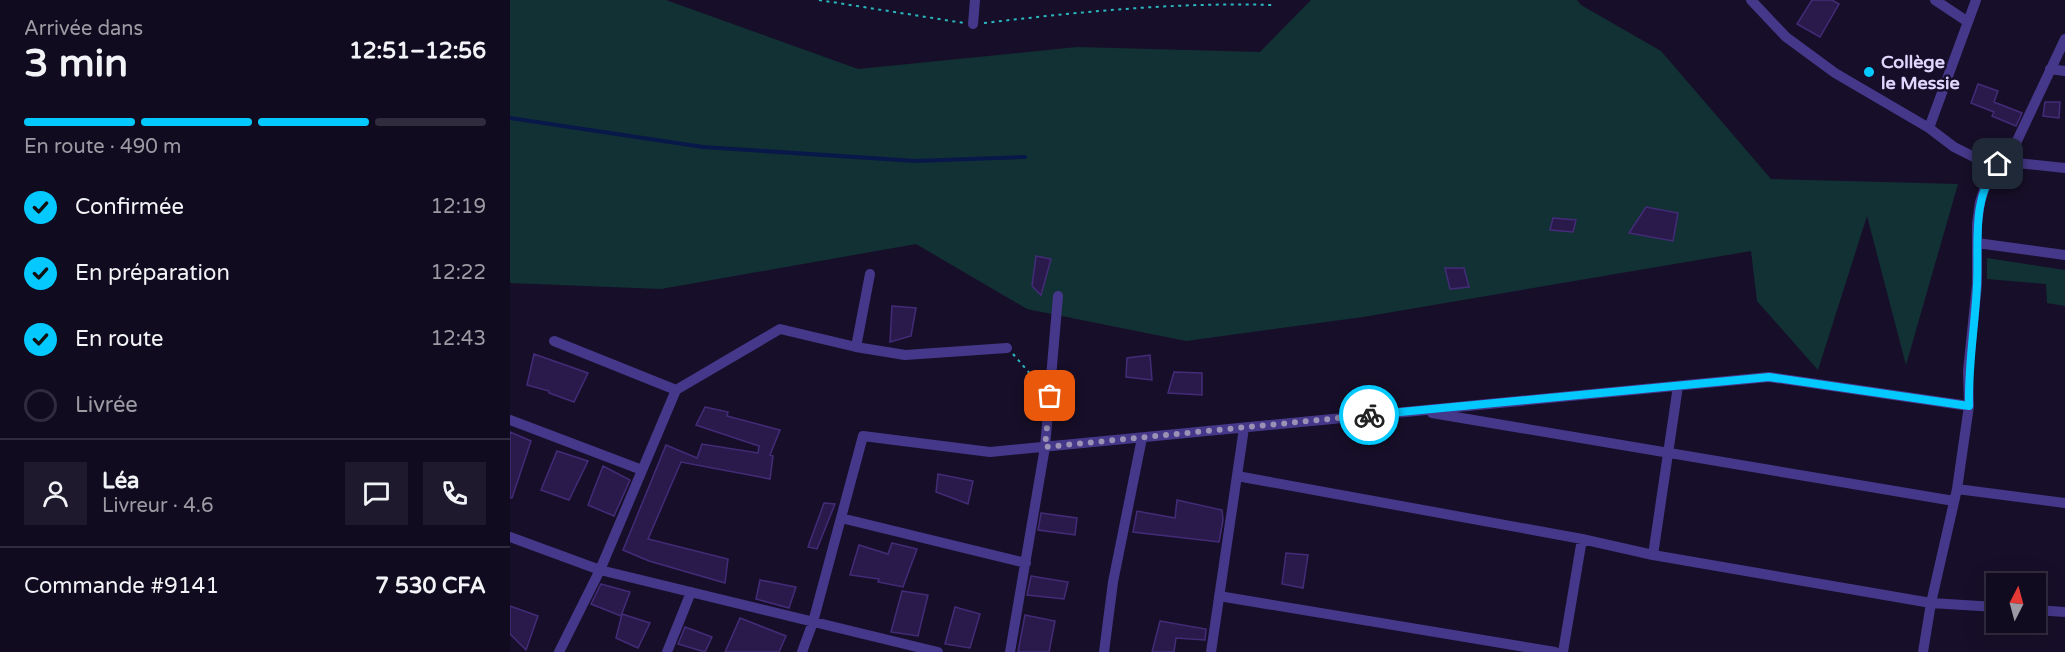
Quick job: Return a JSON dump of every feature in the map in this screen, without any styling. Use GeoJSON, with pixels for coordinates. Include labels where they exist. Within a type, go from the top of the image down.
{"type":"FeatureCollection","features":[{"type":"Feature","properties":{"kind":"street"},"geometry":{"type":"LineString","coordinates":[[973,24],[975,0]]}},
{"type":"Feature","properties":{"kind":"street"},"geometry":{"type":"LineString","coordinates":[[1751,0],[1786,37],[1835,73],[1929,128],[1954,147],[1974,157],[2003,163],[2065,168]]}},
{"type":"Feature","properties":{"kind":"street"},"geometry":{"type":"LineString","coordinates":[[1935,0],[1968,22]]}},
{"type":"Feature","properties":{"kind":"street"},"geometry":{"type":"LineString","coordinates":[[1929,128],[1976,0]]}},
{"type":"Feature","properties":{"kind":"street"},"geometry":{"type":"LineString","coordinates":[[1923,652],[1931,603],[1957,489],[1969,406],[1968,371],[1977,284],[1980,202],[1987,181],[2003,163],[2065,39]]}},
{"type":"Feature","properties":{"kind":"street"},"geometry":{"type":"LineString","coordinates":[[2050,69],[2065,71]]}},
{"type":"Feature","properties":{"kind":"street"},"geometry":{"type":"LineString","coordinates":[[1977,243],[2065,255]]}},
{"type":"Feature","properties":{"kind":"street"},"geometry":{"type":"LineString","coordinates":[[855,347],[870,274]]}},
{"type":"Feature","properties":{"kind":"street"},"geometry":{"type":"LineString","coordinates":[[1010,652],[1045,447],[1058,296]]}},
{"type":"Feature","properties":{"kind":"street"},"geometry":{"type":"LineString","coordinates":[[559,652],[600,570],[676,390],[780,329],[855,347],[905,355],[1007,348]]}},
{"type":"Feature","properties":{"kind":"street"},"geometry":{"type":"LineString","coordinates":[[554,341],[676,390]]}},
{"type":"Feature","properties":{"kind":"street"},"geometry":{"type":"LineString","coordinates":[[802,652],[813,622],[863,436],[990,452],[1769,377],[1969,406]]}},
{"type":"Feature","properties":{"kind":"street"},"geometry":{"type":"LineString","coordinates":[[1653,555],[1678,386]]}},
{"type":"Feature","properties":{"kind":"street"},"geometry":{"type":"LineString","coordinates":[[1417,411],[1954,501]]}},
{"type":"Feature","properties":{"kind":"street"},"geometry":{"type":"LineString","coordinates":[[510,420],[642,470]]}},
{"type":"Feature","properties":{"kind":"street"},"geometry":{"type":"LineString","coordinates":[[1211,652],[1244,428]]}},
{"type":"Feature","properties":{"kind":"street"},"geometry":{"type":"LineString","coordinates":[[1104,652],[1113,582],[1142,438]]}},
{"type":"Feature","properties":{"kind":"street"},"geometry":{"type":"LineString","coordinates":[[1237,476],[1582,539],[1653,555],[1931,603],[1986,606]]}},
{"type":"Feature","properties":{"kind":"street"},"geometry":{"type":"LineString","coordinates":[[1957,489],[2065,503]]}},
{"type":"Feature","properties":{"kind":"street"},"geometry":{"type":"LineString","coordinates":[[841,518],[1026,563]]}},
{"type":"Feature","properties":{"kind":"street"},"geometry":{"type":"LineString","coordinates":[[510,537],[600,570],[938,652]]}},
{"type":"Feature","properties":{"kind":"street"},"geometry":{"type":"LineString","coordinates":[[1563,652],[1582,539]]}},
{"type":"Feature","properties":{"kind":"street"},"geometry":{"type":"LineString","coordinates":[[667,652],[691,592]]}},
{"type":"Feature","properties":{"kind":"street"},"geometry":{"type":"LineString","coordinates":[[1219,596],[1555,652]]}},
{"type":"Feature","properties":{"kind":"street"},"geometry":{"type":"LineString","coordinates":[[2046,611],[2065,612]]}},
{"type":"Feature","properties":{"kind":"path"},"geometry":{"type":"LineString","coordinates":[[819,0],[973,24],[1220,4],[1272,5]]}},
{"type":"Feature","properties":{"kind":"path"},"geometry":{"type":"LineString","coordinates":[[1007,348],[1050,396]]}},
{"type":"Feature","properties":{"kind":"green space"},"geometry":{"type":"Polygon","coordinates":[[[510,0],[666,0],[858,69],[1077,47],[1260,52],[1311,0],[1577,0],[1581,5],[1661,51],[1771,179],[1958,184],[1906,365],[1867,216],[1818,370],[1757,301],[1751,251],[1363,317],[1186,341],[1027,309],[916,244],[661,289],[510,283],[510,0]]]}},
{"type":"Feature","properties":{"kind":"green space"},"geometry":{"type":"Polygon","coordinates":[[[1987,258],[2065,270],[2065,306],[2047,303],[2046,284],[1987,279],[1987,258]]]}},
{"type":"Feature","properties":{"kind":"building"},"geometry":{"type":"Polygon","coordinates":[[[1812,0],[1832,0],[1839,4],[1820,37],[1797,24],[1812,0]]]}},
{"type":"Feature","properties":{"kind":"building"},"geometry":{"type":"Polygon","coordinates":[[[1978,84],[1998,91],[1994,102],[2022,113],[2016,126],[1992,116],[1994,112],[1971,103],[1978,84]]]}},
{"type":"Feature","properties":{"kind":"building"},"geometry":{"type":"Polygon","coordinates":[[[2045,102],[2060,102],[2059,118],[2043,116],[2045,102]]]}},
{"type":"Feature","properties":{"kind":"building"},"geometry":{"type":"Polygon","coordinates":[[[1646,207],[1678,213],[1673,241],[1629,233],[1646,207]]]}},
{"type":"Feature","properties":{"kind":"building"},"geometry":{"type":"Polygon","coordinates":[[[1553,218],[1576,220],[1573,232],[1550,230],[1553,218]]]}},
{"type":"Feature","properties":{"kind":"building"},"geometry":{"type":"Polygon","coordinates":[[[1036,256],[1051,259],[1041,295],[1032,286],[1036,256]]]}},
{"type":"Feature","properties":{"kind":"building"},"geometry":{"type":"Polygon","coordinates":[[[1445,268],[1464,268],[1469,287],[1450,289],[1445,268]]]}},
{"type":"Feature","properties":{"kind":"building"},"geometry":{"type":"Polygon","coordinates":[[[892,306],[916,308],[911,336],[890,342],[892,306]]]}},
{"type":"Feature","properties":{"kind":"building"},"geometry":{"type":"Polygon","coordinates":[[[534,354],[588,373],[574,402],[549,393],[549,391],[527,385],[534,354]]]}},
{"type":"Feature","properties":{"kind":"building"},"geometry":{"type":"Polygon","coordinates":[[[1150,355],[1152,380],[1126,377],[1127,358],[1150,355]]]}},
{"type":"Feature","properties":{"kind":"building"},"geometry":{"type":"Polygon","coordinates":[[[1174,372],[1202,373],[1202,395],[1168,393],[1174,372]]]}},
{"type":"Feature","properties":{"kind":"building"},"geometry":{"type":"Polygon","coordinates":[[[705,407],[728,412],[727,416],[780,430],[770,455],[773,456],[770,479],[681,462],[648,539],[728,559],[725,583],[649,561],[623,550],[666,445],[697,458],[702,444],[758,453],[759,446],[696,425],[705,407]]]}},
{"type":"Feature","properties":{"kind":"building"},"geometry":{"type":"Polygon","coordinates":[[[510,432],[531,441],[512,498],[510,498],[510,432]]]}},
{"type":"Feature","properties":{"kind":"building"},"geometry":{"type":"Polygon","coordinates":[[[557,451],[588,461],[569,500],[541,490],[557,451]]]}},
{"type":"Feature","properties":{"kind":"building"},"geometry":{"type":"Polygon","coordinates":[[[603,466],[630,480],[614,516],[588,505],[603,466]]]}},
{"type":"Feature","properties":{"kind":"building"},"geometry":{"type":"Polygon","coordinates":[[[938,474],[973,481],[968,504],[936,492],[938,474]]]}},
{"type":"Feature","properties":{"kind":"building"},"geometry":{"type":"Polygon","coordinates":[[[1177,500],[1222,510],[1223,520],[1219,542],[1133,532],[1137,511],[1175,518],[1177,500]]]}},
{"type":"Feature","properties":{"kind":"building"},"geometry":{"type":"Polygon","coordinates":[[[824,503],[835,504],[817,549],[808,547],[824,503]]]}},
{"type":"Feature","properties":{"kind":"building"},"geometry":{"type":"Polygon","coordinates":[[[1041,513],[1077,518],[1075,535],[1038,530],[1041,513]]]}},
{"type":"Feature","properties":{"kind":"building"},"geometry":{"type":"Polygon","coordinates":[[[892,543],[917,549],[903,587],[878,582],[879,579],[850,575],[859,545],[888,554],[892,543]]]}},
{"type":"Feature","properties":{"kind":"building"},"geometry":{"type":"Polygon","coordinates":[[[1286,553],[1308,555],[1303,588],[1282,584],[1286,553]]]}},
{"type":"Feature","properties":{"kind":"building"},"geometry":{"type":"Polygon","coordinates":[[[1031,576],[1068,582],[1064,599],[1027,595],[1031,576]]]}},
{"type":"Feature","properties":{"kind":"building"},"geometry":{"type":"Polygon","coordinates":[[[760,580],[796,587],[789,608],[756,599],[760,580]]]}},
{"type":"Feature","properties":{"kind":"building"},"geometry":{"type":"Polygon","coordinates":[[[601,584],[630,592],[621,616],[591,604],[601,584]]]}},
{"type":"Feature","properties":{"kind":"building"},"geometry":{"type":"Polygon","coordinates":[[[902,591],[928,595],[918,636],[891,632],[902,591]]]}},
{"type":"Feature","properties":{"kind":"building"},"geometry":{"type":"Polygon","coordinates":[[[510,606],[538,616],[526,650],[510,634],[510,606]]]}},
{"type":"Feature","properties":{"kind":"building"},"geometry":{"type":"Polygon","coordinates":[[[955,607],[980,614],[970,648],[945,644],[955,607]]]}},
{"type":"Feature","properties":{"kind":"building"},"geometry":{"type":"Polygon","coordinates":[[[622,614],[650,623],[638,648],[616,638],[622,614]]]}},
{"type":"Feature","properties":{"kind":"building"},"geometry":{"type":"Polygon","coordinates":[[[1025,615],[1055,621],[1049,652],[1018,652],[1025,615]]]}},
{"type":"Feature","properties":{"kind":"building"},"geometry":{"type":"Polygon","coordinates":[[[740,618],[786,636],[779,652],[725,652],[740,618]]]}},
{"type":"Feature","properties":{"kind":"building"},"geometry":{"type":"Polygon","coordinates":[[[1160,621],[1206,629],[1205,640],[1176,638],[1174,652],[1152,652],[1160,621]]]}},
{"type":"Feature","properties":{"kind":"building"},"geometry":{"type":"Polygon","coordinates":[[[685,627],[712,637],[705,652],[678,644],[685,627]]]}},
{"type":"Feature","properties":{"kind":"waterway"},"geometry":{"type":"LineString","coordinates":[[510,118],[703,147],[916,161],[1025,157]]}},
{"type":"Feature","properties":{"kind":"way so far"},"geometry":{"type":"LineString","coordinates":[[1050,396],[1045,447],[1369,415]]}},
{"type":"Feature","properties":{"kind":"place","name":"Collège le Messie"},"geometry":{"type":"Point","coordinates":[1869,72]}},
{"type":"Feature","properties":{"kind":"route"},"geometry":{"type":"LineString","coordinates":[[1369,415],[1769,377],[1969,406],[1968,371],[1977,284],[1977,224],[1980,202],[1987,181],[1998,164]]}}]}
